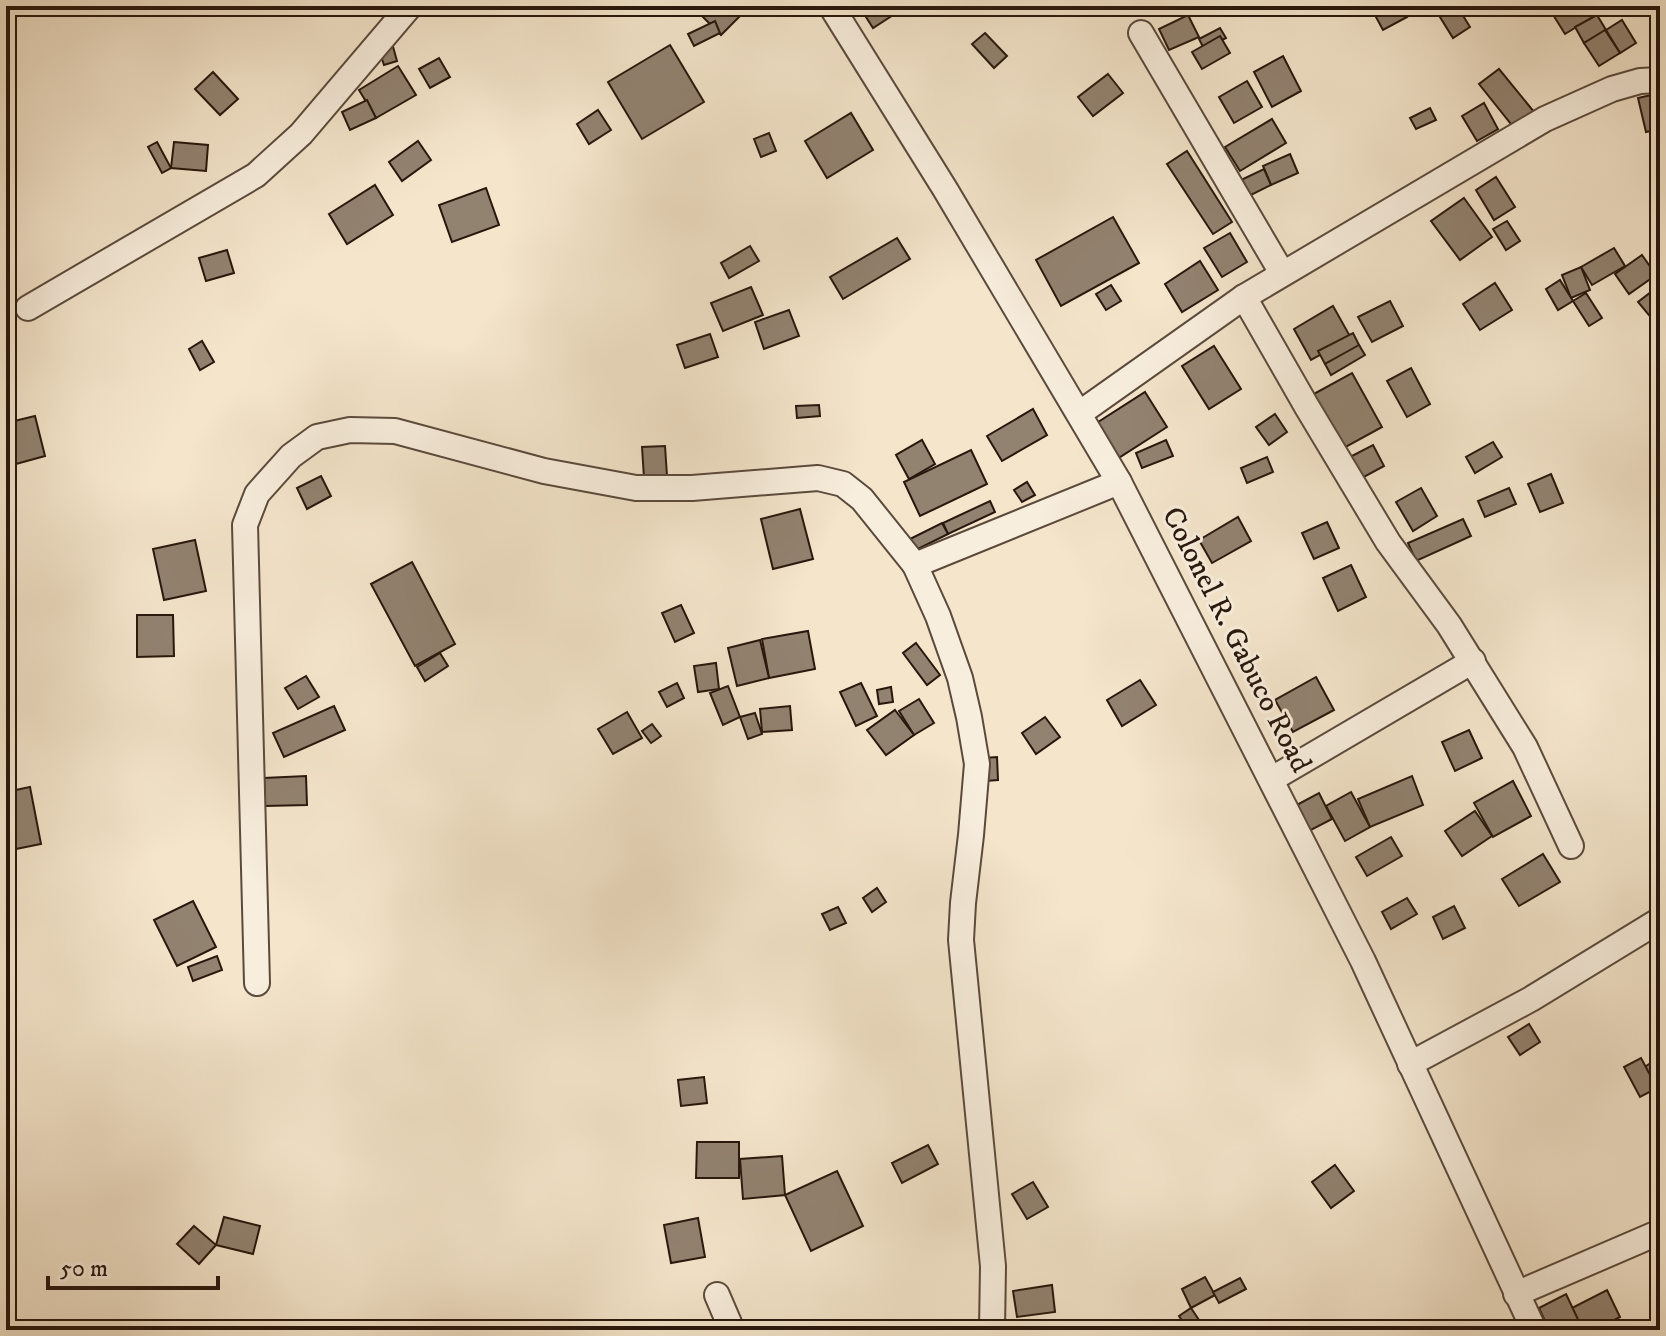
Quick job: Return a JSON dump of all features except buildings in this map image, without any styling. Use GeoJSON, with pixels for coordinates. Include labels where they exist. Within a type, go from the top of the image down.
{"type":"FeatureCollection","features":[{"type":"Feature","properties":{"kind":"street"},"geometry":{"type":"LineString","coordinates":[[28,308],[256,175],[301,134],[410,6]]}},
{"type":"Feature","properties":{"kind":"street","name":"Colonel R. Gabuco Road"},"geometry":{"type":"LineString","coordinates":[[831,6],[953,202],[1119,482],[1363,961],[1534,1330]]}},
{"type":"Feature","properties":{"kind":"street"},"geometry":{"type":"LineString","coordinates":[[1141,33],[1282,273]]}},
{"type":"Feature","properties":{"kind":"street"},"geometry":{"type":"LineString","coordinates":[[1080,413],[1244,297],[1545,119],[1612,89],[1640,81],[1660,80]]}},
{"type":"Feature","properties":{"kind":"street"},"geometry":{"type":"LineString","coordinates":[[1244,297],[1388,542],[1449,625],[1525,747],[1571,846]]}},
{"type":"Feature","properties":{"kind":"street"},"geometry":{"type":"LineString","coordinates":[[257,983],[245,525],[257,494],[291,456],[317,437],[350,430],[395,431],[544,471],[636,488],[692,488],[818,478],[843,484],[862,499],[915,565],[938,616],[960,678],[969,717],[977,764],[961,940],[993,1266],[992,1330]]}},
{"type":"Feature","properties":{"kind":"street"},"geometry":{"type":"LineString","coordinates":[[915,565],[1119,482]]}},
{"type":"Feature","properties":{"kind":"street"},"geometry":{"type":"LineString","coordinates":[[1272,779],[1473,661]]}},
{"type":"Feature","properties":{"kind":"street"},"geometry":{"type":"LineString","coordinates":[[1410,1064],[1531,999],[1660,920]]}},
{"type":"Feature","properties":{"kind":"street"},"geometry":{"type":"LineString","coordinates":[[1516,1294],[1660,1232]]}},
{"type":"Feature","properties":{"kind":"street"},"geometry":{"type":"LineString","coordinates":[[717,1295],[732,1330]]}}]}
